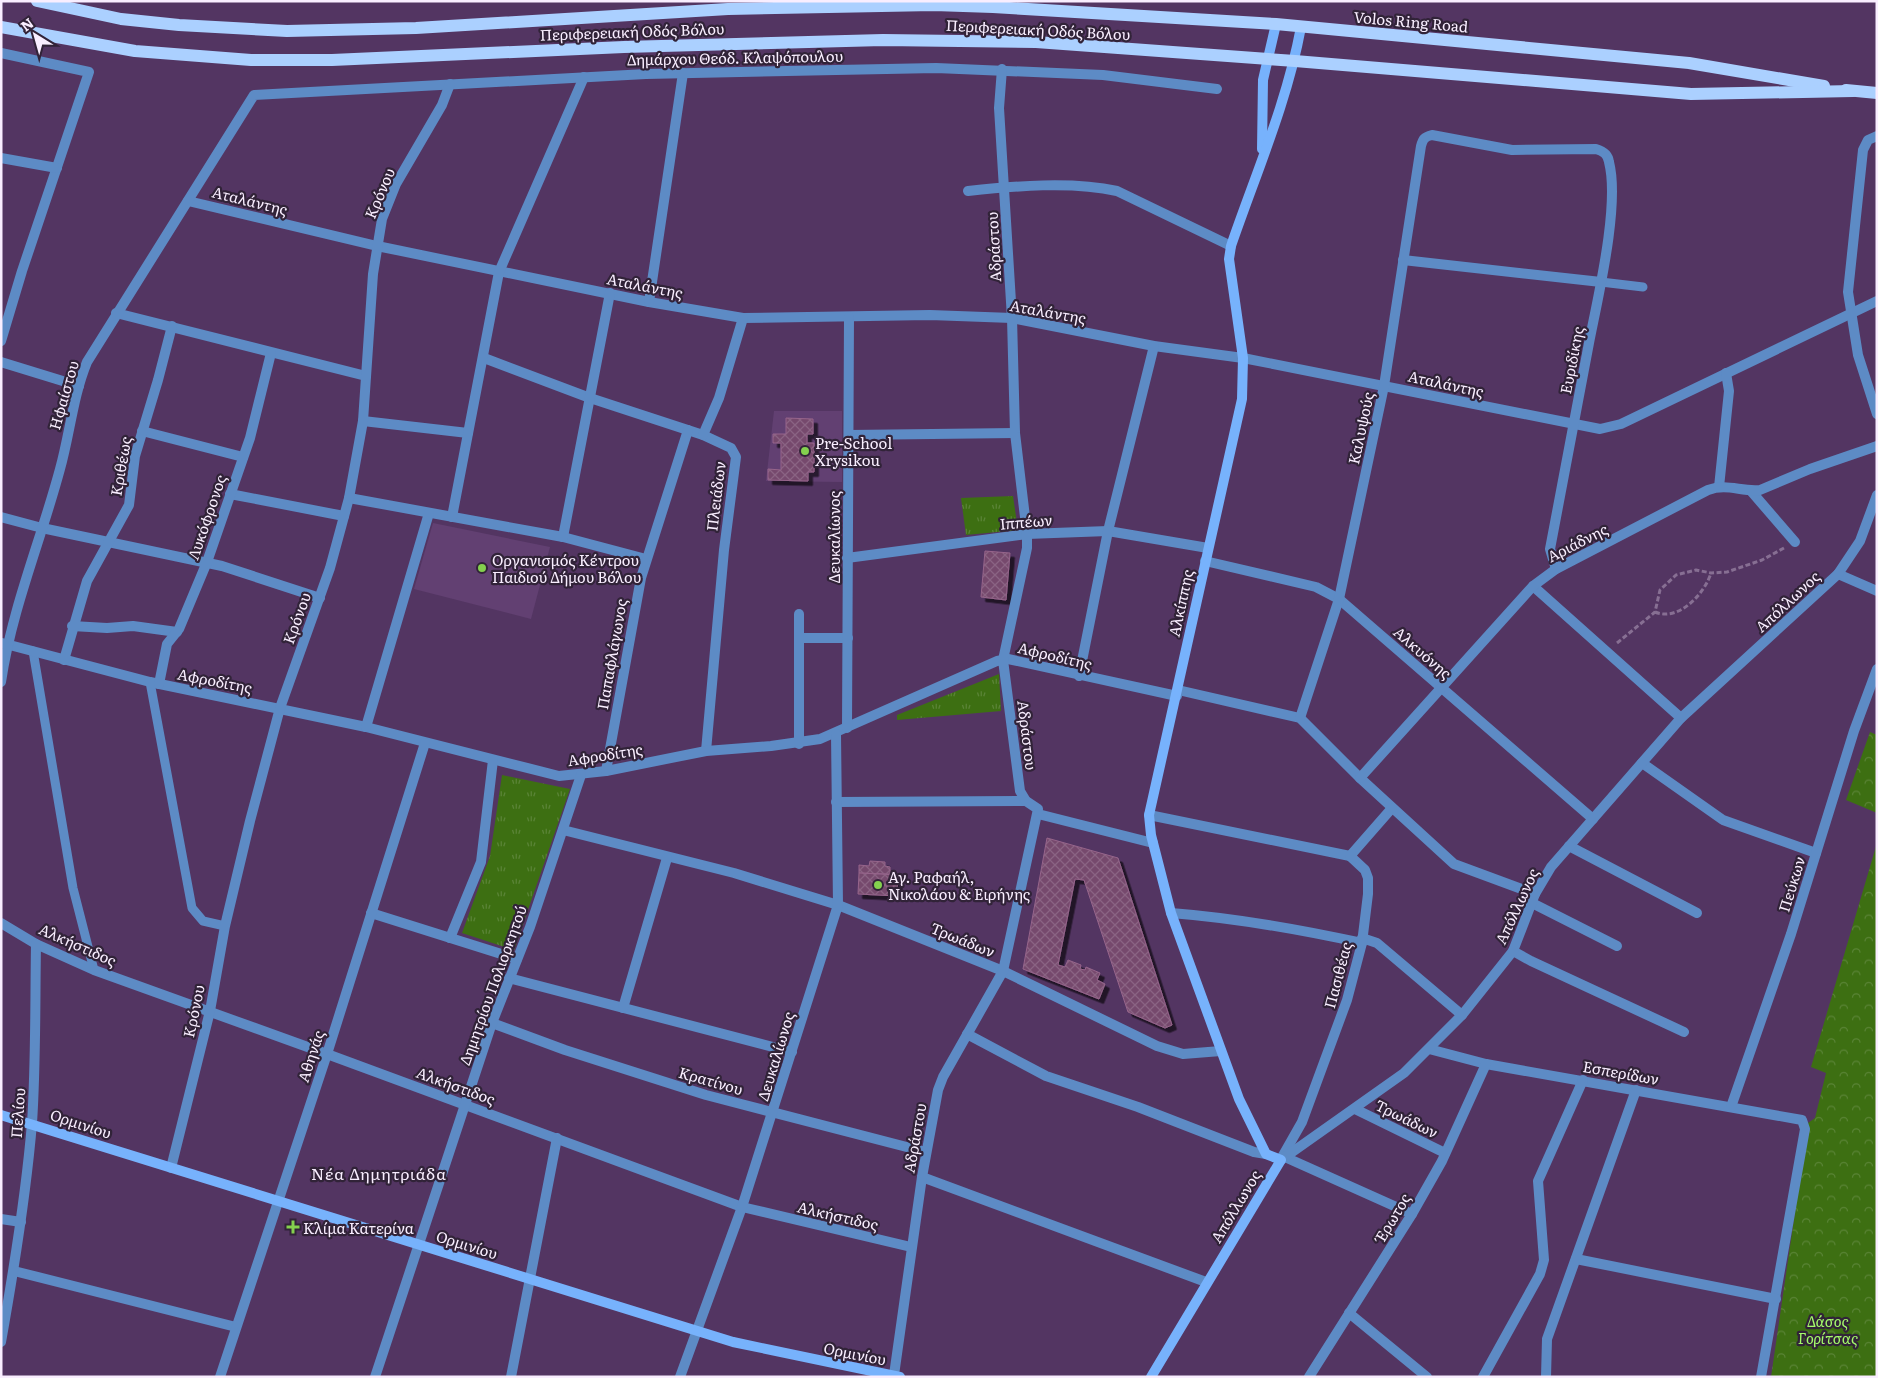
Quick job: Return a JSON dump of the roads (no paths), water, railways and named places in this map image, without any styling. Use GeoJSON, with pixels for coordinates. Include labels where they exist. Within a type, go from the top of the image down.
{"type":"FeatureCollection","features":[{"type":"Feature","properties":{"kind":"main road","name":"Volos Ring Road"},"geometry":{"type":"LineString","coordinates":[[37,1],[122,19],[187,26],[287,31],[416,28],[728,9],[934,3],[1276,24],[1689,62],[1853,91],[1877,93]]}},
{"type":"Feature","properties":{"kind":"main road","name":"Περιφερειακή Οδός Βόλου"},"geometry":{"type":"LineString","coordinates":[[1,27],[135,51],[251,60],[341,60],[624,47],[883,40],[1036,42],[1266,59]]}},
{"type":"Feature","properties":{"kind":"main road","name":"Volos Ring Road"},"geometry":{"type":"LineString","coordinates":[[1266,59],[1691,94],[1853,91]]}},
{"type":"Feature","properties":{"kind":"street"},"geometry":{"type":"LineString","coordinates":[[1262,157],[1263,80],[1266,59],[1276,24]]}},
{"type":"Feature","properties":{"kind":"street","name":"Αλκίππης"},"geometry":{"type":"LineString","coordinates":[[1221,1051],[1170,913],[1153,843],[1149,815],[1177,693],[1204,561],[1242,399],[1243,358],[1229,260],[1231,246],[1262,157],[1281,110],[1295,60],[1301,26]]}},
{"type":"Feature","properties":{"kind":"street"},"geometry":{"type":"LineString","coordinates":[[1,53],[89,72],[1,341]]}},
{"type":"Feature","properties":{"kind":"street","name":"Δημάρχου Θεόδ. Κλαψόπουλου"},"geometry":{"type":"LineString","coordinates":[[254,95],[584,77],[812,69],[1002,69],[1103,75],[1217,89]]}},
{"type":"Feature","properties":{"kind":"street","name":"Αδράστου"},"geometry":{"type":"LineString","coordinates":[[897,1376],[911,1247],[938,1090],[943,1076],[1003,971],[1038,814],[1038,808],[1026,801],[1020,791],[1003,660],[1027,548],[1027,534],[1015,433],[1012,318],[999,108],[1002,69]]}},
{"type":"Feature","properties":{"kind":"street"},"geometry":{"type":"LineString","coordinates":[[649,302],[683,74]]}},
{"type":"Feature","properties":{"kind":"street"},"geometry":{"type":"LineString","coordinates":[[452,517],[499,272],[584,77]]}},
{"type":"Feature","properties":{"kind":"street","name":"Κρόνου"},"geometry":{"type":"LineString","coordinates":[[171,1168],[210,1011],[225,926],[280,708],[320,598],[349,498],[363,422],[376,246],[388,202],[409,161],[442,105],[450,84]]}},
{"type":"Feature","properties":{"kind":"street","name":"Ηφαίστου"},"geometry":{"type":"LineString","coordinates":[[1,682],[4,643],[61,467],[79,386],[87,362],[254,95]]}},
{"type":"Feature","properties":{"kind":"street","name":"Ευριδίκης"},"geometry":{"type":"LineString","coordinates":[[1423,138],[1432,135],[1480,145],[1528,151],[1596,149],[1606,155],[1610,164],[1611,200],[1601,282],[1550,549],[1556,569]]}},
{"type":"Feature","properties":{"kind":"street"},"geometry":{"type":"LineString","coordinates":[[1877,136],[1868,140],[1863,150],[1848,283],[1850,313],[1858,355],[1877,414]]}},
{"type":"Feature","properties":{"kind":"street","name":"Καλυψούς"},"geometry":{"type":"LineString","coordinates":[[1300,718],[1339,599],[1384,386],[1423,138]]}},
{"type":"Feature","properties":{"kind":"street"},"geometry":{"type":"LineString","coordinates":[[1,158],[57,168]]}},
{"type":"Feature","properties":{"kind":"street"},"geometry":{"type":"LineString","coordinates":[[968,191],[1004,187],[1098,187],[1117,191],[1231,246]]}},
{"type":"Feature","properties":{"kind":"street","name":"Αταλάντης"},"geometry":{"type":"LineString","coordinates":[[188,201],[376,246],[499,272],[649,302],[743,318],[930,314],[1012,318],[1154,346],[1243,358],[1600,429],[1612,427],[1877,300]]}},
{"type":"Feature","properties":{"kind":"street"},"geometry":{"type":"LineString","coordinates":[[1403,260],[1601,282]]}},
{"type":"Feature","properties":{"kind":"street"},"geometry":{"type":"LineString","coordinates":[[563,538],[610,294]]}},
{"type":"Feature","properties":{"kind":"street"},"geometry":{"type":"LineString","coordinates":[[116,313],[366,376]]}},
{"type":"Feature","properties":{"kind":"street","name":"Δευκαλίωνος"},"geometry":{"type":"LineString","coordinates":[[847,728],[849,317]]}},
{"type":"Feature","properties":{"kind":"street"},"geometry":{"type":"LineString","coordinates":[[703,435],[719,398],[743,318]]}},
{"type":"Feature","properties":{"kind":"street","name":"Κριθέως"},"geometry":{"type":"LineString","coordinates":[[64,660],[72,626],[87,580],[128,505],[134,463],[172,326]]}},
{"type":"Feature","properties":{"kind":"street"},"geometry":{"type":"LineString","coordinates":[[1080,676],[1108,531],[1154,346]]}},
{"type":"Feature","properties":{"kind":"street","name":"Λυκόφρoνος"},"geometry":{"type":"LineString","coordinates":[[154,683],[167,644],[177,632],[207,562],[243,458],[271,353]]}},
{"type":"Feature","properties":{"kind":"street","name":"Πλειάδων"},"geometry":{"type":"LineString","coordinates":[[484,358],[590,398],[703,435],[731,448],[736,456],[724,550],[706,751]]}},
{"type":"Feature","properties":{"kind":"street"},"geometry":{"type":"LineString","coordinates":[[1,362],[79,386]]}},
{"type":"Feature","properties":{"kind":"street"},"geometry":{"type":"LineString","coordinates":[[1719,487],[1729,391],[1726,373]]}},
{"type":"Feature","properties":{"kind":"street"},"geometry":{"type":"LineString","coordinates":[[363,422],[468,433]]}},
{"type":"Feature","properties":{"kind":"street","name":"Παπαφλάγωνος"},"geometry":{"type":"LineString","coordinates":[[606,771],[626,654],[646,559],[688,430]]}},
{"type":"Feature","properties":{"kind":"street"},"geometry":{"type":"LineString","coordinates":[[142,431],[243,458]]}},
{"type":"Feature","properties":{"kind":"street"},"geometry":{"type":"LineString","coordinates":[[849,435],[1015,433]]}},
{"type":"Feature","properties":{"kind":"street","name":"Αριάδνης"},"geometry":{"type":"LineString","coordinates":[[1360,778],[1533,586],[1556,569],[1708,490],[1729,486],[1752,491],[1760,490],[1810,469],[1877,446]]}},
{"type":"Feature","properties":{"kind":"street"},"geometry":{"type":"LineString","coordinates":[[1752,491],[1795,542]]}},
{"type":"Feature","properties":{"kind":"street"},"geometry":{"type":"LineString","coordinates":[[230,494],[344,516]]}},
{"type":"Feature","properties":{"kind":"street","name":"Απόλλωνος"},"geometry":{"type":"LineString","coordinates":[[1151,1377],[1206,1282],[1284,1159],[1408,1070],[1462,1016],[1513,951],[1544,877],[1681,718],[1838,574],[1860,541],[1877,495]]}},
{"type":"Feature","properties":{"kind":"street"},"geometry":{"type":"LineString","coordinates":[[349,498],[563,538],[646,559]]}},
{"type":"Feature","properties":{"kind":"street"},"geometry":{"type":"LineString","coordinates":[[366,727],[429,513]]}},
{"type":"Feature","properties":{"kind":"street"},"geometry":{"type":"LineString","coordinates":[[1,517],[42,528],[108,540],[207,562],[320,598]]}},
{"type":"Feature","properties":{"kind":"street","name":"Ιππέων"},"geometry":{"type":"LineString","coordinates":[[847,558],[1027,534],[1108,531],[1208,548]]}},
{"type":"Feature","properties":{"kind":"street","name":"Αλκυόνης"},"geometry":{"type":"LineString","coordinates":[[1204,561],[1316,587],[1339,599],[1593,819]]}},
{"type":"Feature","properties":{"kind":"street"},"geometry":{"type":"LineString","coordinates":[[1838,574],[1877,591]]}},
{"type":"Feature","properties":{"kind":"street"},"geometry":{"type":"LineString","coordinates":[[1533,586],[1681,718]]}},
{"type":"Feature","properties":{"kind":"street"},"geometry":{"type":"LineString","coordinates":[[799,614],[799,744]]}},
{"type":"Feature","properties":{"kind":"street"},"geometry":{"type":"LineString","coordinates":[[72,626],[107,628],[133,626],[177,632]]}},
{"type":"Feature","properties":{"kind":"street"},"geometry":{"type":"LineString","coordinates":[[799,638],[848,638]]}},
{"type":"Feature","properties":{"kind":"street","name":"Αφροδίτης"},"geometry":{"type":"LineString","coordinates":[[4,643],[154,683],[366,727],[544,773],[581,775],[706,751],[799,744],[836,734],[1003,660],[1300,718]]}},
{"type":"Feature","properties":{"kind":"street","name":"Πεύκων"},"geometry":{"type":"LineString","coordinates":[[1731,1107],[1791,934],[1854,731],[1877,669]]}},
{"type":"Feature","properties":{"kind":"street"},"geometry":{"type":"LineString","coordinates":[[1300,718],[1360,778],[1454,864],[1534,898],[1617,946]]}},
{"type":"Feature","properties":{"kind":"street","name":"Δευκαλίωνος"},"geometry":{"type":"LineString","coordinates":[[680,1377],[742,1207],[838,905],[836,734]]}},
{"type":"Feature","properties":{"kind":"street","name":"Αθηνάς"},"geometry":{"type":"LineString","coordinates":[[220,1377],[327,1054],[425,743]]}},
{"type":"Feature","properties":{"kind":"street"},"geometry":{"type":"LineString","coordinates":[[450,938],[481,862],[493,760]]}},
{"type":"Feature","properties":{"kind":"street"},"geometry":{"type":"LineString","coordinates":[[1642,763],[1723,820],[1816,853]]}},
{"type":"Feature","properties":{"kind":"street","name":"Δημητρίου Πολιορκητού"},"geometry":{"type":"LineString","coordinates":[[376,1377],[492,1023],[517,959],[581,775]]}},
{"type":"Feature","properties":{"kind":"street"},"geometry":{"type":"LineString","coordinates":[[836,802],[1026,801]]}},
{"type":"Feature","properties":{"kind":"street"},"geometry":{"type":"LineString","coordinates":[[1149,815],[1350,856],[1392,808]]}},
{"type":"Feature","properties":{"kind":"street"},"geometry":{"type":"LineString","coordinates":[[1038,814],[1153,843]]}},
{"type":"Feature","properties":{"kind":"street","name":"Τρωάδων"},"geometry":{"type":"LineString","coordinates":[[563,830],[667,858],[734,873],[838,905],[1003,971],[1157,1046],[1183,1054],[1221,1051]]}},
{"type":"Feature","properties":{"kind":"street"},"geometry":{"type":"LineString","coordinates":[[1569,846],[1697,913]]}},
{"type":"Feature","properties":{"kind":"street","name":"Πασιθέας"},"geometry":{"type":"LineString","coordinates":[[1284,1159],[1302,1122],[1347,1000],[1362,940],[1368,894],[1368,878],[1364,870],[1350,856]]}},
{"type":"Feature","properties":{"kind":"street"},"geometry":{"type":"LineString","coordinates":[[623,1008],[667,858]]}},
{"type":"Feature","properties":{"kind":"street"},"geometry":{"type":"LineString","coordinates":[[372,913],[517,959]]}},
{"type":"Feature","properties":{"kind":"street"},"geometry":{"type":"LineString","coordinates":[[1170,913],[1222,917],[1377,943],[1462,1016]]}},
{"type":"Feature","properties":{"kind":"street","name":"Αλκήστιδος"},"geometry":{"type":"LineString","coordinates":[[1,923],[36,944],[94,970],[558,1138],[742,1207],[911,1247]]}},
{"type":"Feature","properties":{"kind":"street","name":"Πελίου"},"geometry":{"type":"LineString","coordinates":[[1,1342],[21,1222],[32,1124],[35,1072],[36,944]]}},
{"type":"Feature","properties":{"kind":"street"},"geometry":{"type":"LineString","coordinates":[[1513,951],[1684,1032]]}},
{"type":"Feature","properties":{"kind":"street"},"geometry":{"type":"LineString","coordinates":[[509,978],[792,1052]]}},
{"type":"Feature","properties":{"kind":"street","name":"Κρατίνου"},"geometry":{"type":"LineString","coordinates":[[492,1023],[639,1075],[773,1113],[926,1152]]}},
{"type":"Feature","properties":{"kind":"street"},"geometry":{"type":"LineString","coordinates":[[968,1034],[1046,1076],[1138,1107],[1254,1152],[1284,1159],[1412,1214]]}},
{"type":"Feature","properties":{"kind":"street","name":"Εσπερίδων"},"geometry":{"type":"LineString","coordinates":[[1429,1049],[1486,1064],[1796,1118],[1805,1124],[1776,1299]]}},
{"type":"Feature","properties":{"kind":"street"},"geometry":{"type":"LineString","coordinates":[[1221,1051],[1245,1113],[1266,1154]]}},
{"type":"Feature","properties":{"kind":"street","name":"Έρωτος"},"geometry":{"type":"LineString","coordinates":[[1309,1377],[1412,1214],[1445,1153],[1486,1064]]}},
{"type":"Feature","properties":{"kind":"street"},"geometry":{"type":"LineString","coordinates":[[1483,1377],[1540,1274],[1544,1260],[1538,1181],[1584,1080]]}},
{"type":"Feature","properties":{"kind":"street"},"geometry":{"type":"LineString","coordinates":[[1546,1377],[1547,1340],[1636,1090]]}},
{"type":"Feature","properties":{"kind":"street","name":"Τρωάδων"},"geometry":{"type":"LineString","coordinates":[[1355,1109],[1445,1153]]}},
{"type":"Feature","properties":{"kind":"street","name":"Ορμινίου"},"geometry":{"type":"LineString","coordinates":[[1,1114],[697,1331],[770,1351],[897,1376]]}},
{"type":"Feature","properties":{"kind":"street"},"geometry":{"type":"LineString","coordinates":[[510,1377],[558,1138]]}},
{"type":"Feature","properties":{"kind":"street"},"geometry":{"type":"LineString","coordinates":[[922,1177],[1206,1282]]}},
{"type":"Feature","properties":{"kind":"street"},"geometry":{"type":"LineString","coordinates":[[1,1220],[21,1222]]}},
{"type":"Feature","properties":{"kind":"street"},"geometry":{"type":"LineString","coordinates":[[1576,1258],[1776,1299],[1761,1377]]}},
{"type":"Feature","properties":{"kind":"street"},"geometry":{"type":"LineString","coordinates":[[14,1271],[236,1327]]}},
{"type":"Feature","properties":{"kind":"street"},"geometry":{"type":"LineString","coordinates":[[1349,1313],[1427,1377]]}},
{"type":"Feature","properties":{"kind":"lane"},"geometry":{"type":"LineString","coordinates":[[1601,282],[1644,287]]}},
{"type":"Feature","properties":{"kind":"lane"},"geometry":{"type":"LineString","coordinates":[[34,652],[73,888],[94,970]]}},
{"type":"Feature","properties":{"kind":"lane","name":"Λυκόφρoνος"},"geometry":{"type":"LineString","coordinates":[[154,683],[192,908],[203,921],[225,926]]}},
{"type":"Feature","properties":{"kind":"place","name":"Pre-School Xrysikou"},"geometry":{"type":"Point","coordinates":[805,451]}},
{"type":"Feature","properties":{"kind":"place","name":"Οργανισμός Κέντρου Παιδιού Δήμου Βόλου"},"geometry":{"type":"Point","coordinates":[482,568]}},
{"type":"Feature","properties":{"kind":"place","name":"Αγ. Ραφαήλ, Νικολάου & Ειρήνης"},"geometry":{"type":"Point","coordinates":[878,885]}},
{"type":"Feature","properties":{"kind":"place","name":"Κλίμα Κατερίνα"},"geometry":{"type":"Point","coordinates":[293,1227]}},
{"type":"Feature","properties":{"kind":"district","name":"Νέα Δημητριάδα"},"geometry":{"type":"Point","coordinates":[379,1173]}},
{"type":"Feature","properties":{"kind":"park label","name":"Δάσος Γορίτσας"},"geometry":{"type":"Point","coordinates":[1828,1328]}}]}
